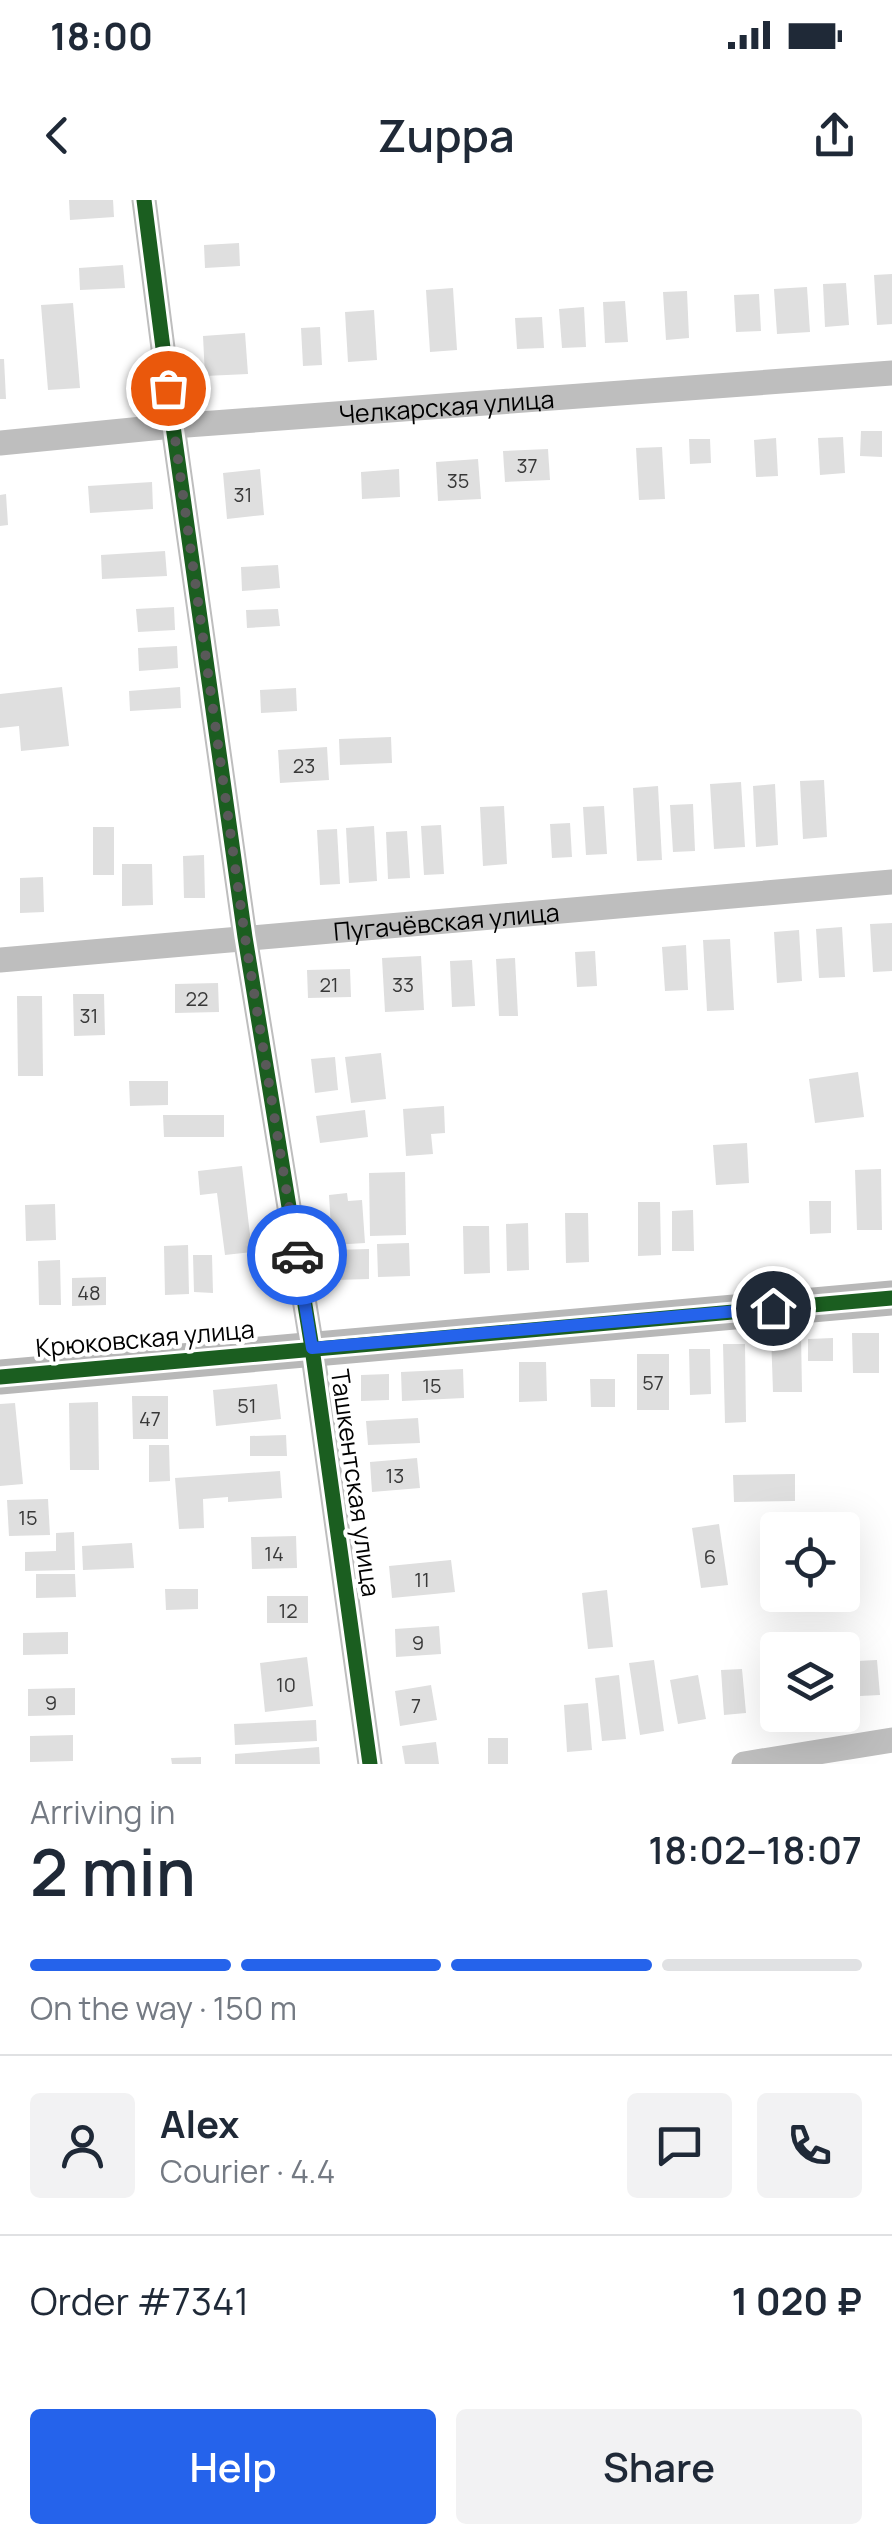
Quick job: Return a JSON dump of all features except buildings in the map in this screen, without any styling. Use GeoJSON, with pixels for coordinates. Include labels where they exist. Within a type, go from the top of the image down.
{"type":"FeatureCollection","features":[{"type":"Feature","properties":{"kind":"street","name":"Ташкентская улица"},"geometry":{"type":"LineString","coordinates":[[144,200],[245,937],[312,1348],[370,1764]]}},
{"type":"Feature","properties":{"kind":"street","name":"Челкарская улица"},"geometry":{"type":"LineString","coordinates":[[0,444],[172,426],[892,373]]}},
{"type":"Feature","properties":{"kind":"street","name":"Пугачёвская улица"},"geometry":{"type":"LineString","coordinates":[[0,960],[892,882]]}},
{"type":"Feature","properties":{"kind":"street","name":"Крюковская улица"},"geometry":{"type":"LineString","coordinates":[[0,1376],[892,1298]]}},
{"type":"Feature","properties":{"kind":"street"},"geometry":{"type":"LineString","coordinates":[[744,1764],[892,1740]]}},
{"type":"Feature","properties":{"kind":"cycle path"},"geometry":{"type":"LineString","coordinates":[[144,200],[245,937],[312,1348],[370,1764]]}},
{"type":"Feature","properties":{"kind":"cycle path"},"geometry":{"type":"LineString","coordinates":[[0,1377],[892,1298]]}},
{"type":"Feature","properties":{"kind":"way so far"},"geometry":{"type":"LineString","coordinates":[[168,388],[245,937],[297,1255]]}},
{"type":"Feature","properties":{"kind":"route"},"geometry":{"type":"LineString","coordinates":[[297,1255],[312,1348],[773,1308]]}}]}
